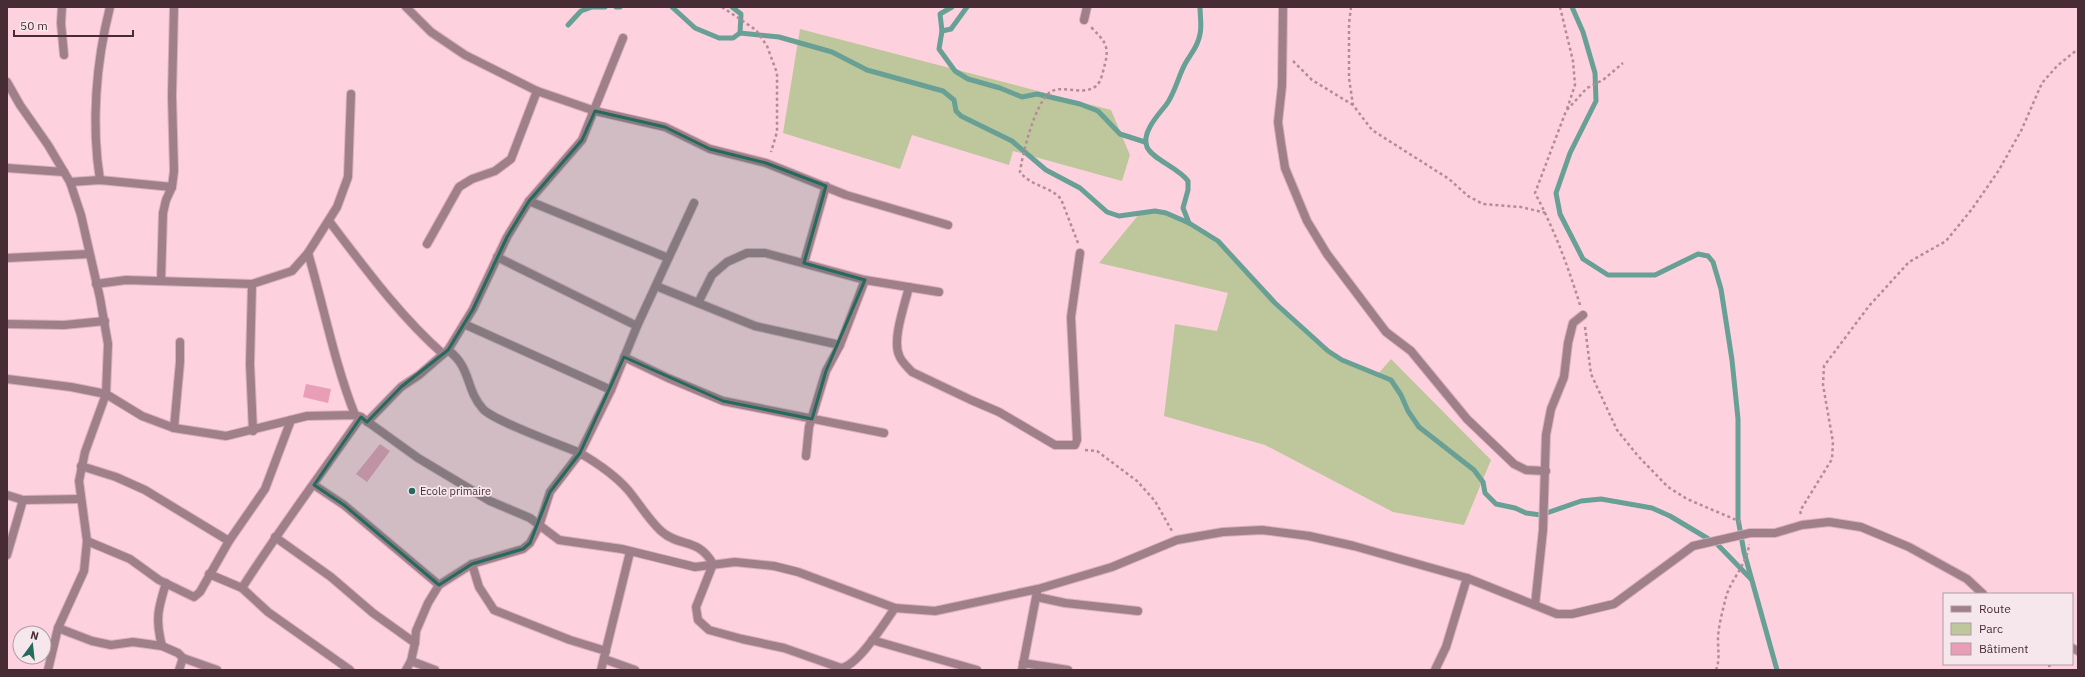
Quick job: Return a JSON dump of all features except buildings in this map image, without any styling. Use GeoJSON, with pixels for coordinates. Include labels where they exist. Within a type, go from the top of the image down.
{"type":"FeatureCollection","features":[{"type":"Feature","properties":{"kind":"street"},"geometry":{"type":"LineString","coordinates":[[62,7],[61,23],[64,55]]}},
{"type":"Feature","properties":{"kind":"street"},"geometry":{"type":"LineString","coordinates":[[100,180],[96,158],[98,78],[110,7]]}},
{"type":"Feature","properties":{"kind":"street"},"geometry":{"type":"LineString","coordinates":[[161,281],[164,213],[166,200],[172,187],[174,171],[172,96],[174,7]]}},
{"type":"Feature","properties":{"kind":"street"},"geometry":{"type":"LineString","coordinates":[[406,7],[431,32],[466,55],[537,91],[595,111],[665,127],[710,149],[766,163],[846,195],[948,226]]}},
{"type":"Feature","properties":{"kind":"street"},"geometry":{"type":"LineString","coordinates":[[1084,20],[1087,7]]}},
{"type":"Feature","properties":{"kind":"street"},"geometry":{"type":"LineString","coordinates":[[1283,7],[1281,53],[1282,86],[1278,122],[1285,168],[1307,221],[1327,254],[1386,332],[1410,351],[1468,419],[1514,464],[1526,470],[1546,471]]}},
{"type":"Feature","properties":{"kind":"street"},"geometry":{"type":"LineString","coordinates":[[242,588],[275,537],[361,418],[445,352],[464,324],[488,278],[497,257],[529,201],[582,140],[595,111],[623,38]]}},
{"type":"Feature","properties":{"kind":"street"},"geometry":{"type":"LineString","coordinates":[[7,82],[20,105],[70,182],[81,215],[108,344],[106,394],[97,416],[81,466],[78,481],[87,541],[84,571],[58,628],[48,670]]}},
{"type":"Feature","properties":{"kind":"street"},"geometry":{"type":"LineString","coordinates":[[427,244],[459,186],[472,179],[495,171],[511,158],[537,91]]}},
{"type":"Feature","properties":{"kind":"street"},"geometry":{"type":"LineString","coordinates":[[96,284],[126,280],[252,284],[292,271],[308,253],[329,221],[337,207],[348,177],[351,94]]}},
{"type":"Feature","properties":{"kind":"street"},"geometry":{"type":"LineString","coordinates":[[7,168],[64,172]]}},
{"type":"Feature","properties":{"kind":"street"},"geometry":{"type":"LineString","coordinates":[[70,182],[100,180],[172,187]]}},
{"type":"Feature","properties":{"kind":"street"},"geometry":{"type":"LineString","coordinates":[[804,263],[826,186]]}},
{"type":"Feature","properties":{"kind":"street"},"geometry":{"type":"LineString","coordinates":[[529,201],[668,258]]}},
{"type":"Feature","properties":{"kind":"street"},"geometry":{"type":"LineString","coordinates":[[406,670],[411,661],[416,631],[428,603],[440,586],[472,564],[523,549],[530,543],[539,526],[550,492],[580,453],[611,390],[636,326],[694,203]]}},
{"type":"Feature","properties":{"kind":"street"},"geometry":{"type":"LineString","coordinates":[[329,221],[367,272],[415,329],[445,352],[458,358],[466,369],[475,396],[483,410],[497,418],[580,453],[596,462],[628,490],[661,531],[670,537],[696,545],[708,556],[713,564]]}},
{"type":"Feature","properties":{"kind":"street"},"geometry":{"type":"LineString","coordinates":[[308,253],[320,305],[347,394],[361,418],[418,458],[490,501],[530,518],[559,540],[598,545],[696,567],[735,562],[786,569],[845,588],[895,608],[935,612],[1037,593],[1112,567],[1177,540],[1223,532],[1262,530],[1309,536],[1354,546],[1467,578],[1557,614],[1572,614],[1614,604],[1692,546],[1750,533],[1775,533],[1802,525],[1829,522],[1861,527],[1910,547],[1967,579],[1982,593]]}},
{"type":"Feature","properties":{"kind":"street"},"geometry":{"type":"LineString","coordinates":[[698,303],[712,275],[727,262],[747,253],[765,253],[865,280],[939,292]]}},
{"type":"Feature","properties":{"kind":"street"},"geometry":{"type":"LineString","coordinates":[[909,287],[897,341],[898,355],[912,372],[999,412],[1055,445],[1075,445],[1078,440],[1071,317],[1080,253]]}},
{"type":"Feature","properties":{"kind":"street"},"geometry":{"type":"LineString","coordinates":[[7,258],[60,257],[89,254]]}},
{"type":"Feature","properties":{"kind":"street"},"geometry":{"type":"LineString","coordinates":[[497,257],[636,326]]}},
{"type":"Feature","properties":{"kind":"street"},"geometry":{"type":"LineString","coordinates":[[806,456],[807,434],[826,370],[840,346],[865,280]]}},
{"type":"Feature","properties":{"kind":"street"},"geometry":{"type":"LineString","coordinates":[[252,284],[250,364],[253,431]]}},
{"type":"Feature","properties":{"kind":"street"},"geometry":{"type":"LineString","coordinates":[[656,286],[755,326],[840,346]]}},
{"type":"Feature","properties":{"kind":"street"},"geometry":{"type":"LineString","coordinates":[[1535,605],[1543,530],[1546,434],[1551,409],[1564,377],[1568,343],[1573,322],[1583,315]]}},
{"type":"Feature","properties":{"kind":"street"},"geometry":{"type":"LineString","coordinates":[[7,324],[64,325],[104,321]]}},
{"type":"Feature","properties":{"kind":"street"},"geometry":{"type":"LineString","coordinates":[[464,324],[611,390]]}},
{"type":"Feature","properties":{"kind":"street"},"geometry":{"type":"LineString","coordinates":[[174,428],[180,362],[180,342]]}},
{"type":"Feature","properties":{"kind":"street"},"geometry":{"type":"LineString","coordinates":[[624,357],[668,378],[724,401],[884,432]]}},
{"type":"Feature","properties":{"kind":"street"},"geometry":{"type":"LineString","coordinates":[[7,379],[71,387],[106,394],[142,416],[174,428],[226,436],[253,431],[274,423],[307,416],[361,418]]}},
{"type":"Feature","properties":{"kind":"street"},"geometry":{"type":"LineString","coordinates":[[87,541],[130,559],[166,583],[194,597],[200,592],[229,541],[265,489],[291,420]]}},
{"type":"Feature","properties":{"kind":"street"},"geometry":{"type":"LineString","coordinates":[[81,466],[116,477],[145,490],[229,541]]}},
{"type":"Feature","properties":{"kind":"street"},"geometry":{"type":"LineString","coordinates":[[314,484],[344,505],[440,586]]}},
{"type":"Feature","properties":{"kind":"street"},"geometry":{"type":"LineString","coordinates":[[7,495],[23,500],[80,499]]}},
{"type":"Feature","properties":{"kind":"street"},"geometry":{"type":"LineString","coordinates":[[7,555],[23,500]]}},
{"type":"Feature","properties":{"kind":"street"},"geometry":{"type":"LineString","coordinates":[[275,537],[331,577],[373,613],[415,643]]}},
{"type":"Feature","properties":{"kind":"street"},"geometry":{"type":"LineString","coordinates":[[602,670],[630,552]]}},
{"type":"Feature","properties":{"kind":"street"},"geometry":{"type":"LineString","coordinates":[[472,564],[479,587],[486,600],[494,610],[563,637],[635,670]]}},
{"type":"Feature","properties":{"kind":"street"},"geometry":{"type":"LineString","coordinates":[[713,564],[696,608],[698,620],[709,630],[784,648],[826,661],[841,668],[847,667],[872,640],[895,608]]}},
{"type":"Feature","properties":{"kind":"street"},"geometry":{"type":"LineString","coordinates":[[210,574],[242,588],[268,612],[350,670]]}},
{"type":"Feature","properties":{"kind":"street"},"geometry":{"type":"LineString","coordinates":[[1435,670],[1446,647],[1467,578]]}},
{"type":"Feature","properties":{"kind":"street"},"geometry":{"type":"LineString","coordinates":[[162,646],[157,626],[159,608],[166,583]]}},
{"type":"Feature","properties":{"kind":"street"},"geometry":{"type":"LineString","coordinates":[[1037,593],[1065,603],[1138,611]]}},
{"type":"Feature","properties":{"kind":"street"},"geometry":{"type":"LineString","coordinates":[[1037,593],[1022,666],[1068,670]]}},
{"type":"Feature","properties":{"kind":"street"},"geometry":{"type":"LineString","coordinates":[[58,628],[92,641],[111,645],[133,642],[162,646],[178,653],[183,658],[216,670]]}},
{"type":"Feature","properties":{"kind":"street"},"geometry":{"type":"LineString","coordinates":[[872,640],[977,670]]}},
{"type":"Feature","properties":{"kind":"street"},"geometry":{"type":"LineString","coordinates":[[179,670],[183,658]]}},
{"type":"Feature","properties":{"kind":"street"},"geometry":{"type":"LineString","coordinates":[[411,661],[435,670]]}},
{"type":"Feature","properties":{"kind":"street"},"geometry":{"type":"LineString","coordinates":[[823,670],[826,661]]}},
{"type":"Feature","properties":{"kind":"path"},"geometry":{"type":"LineString","coordinates":[[722,7],[756,30],[767,46],[777,73],[777,132],[766,163]]}},
{"type":"Feature","properties":{"kind":"path"},"geometry":{"type":"LineString","coordinates":[[1351,7],[1348,24],[1349,78],[1353,105]]}},
{"type":"Feature","properties":{"kind":"path"},"geometry":{"type":"LineString","coordinates":[[1560,7],[1573,61],[1575,85],[1535,193],[1546,213],[1570,272],[1583,315],[1592,374],[1617,430],[1638,456],[1668,487],[1686,499],[1741,522],[1750,533],[1748,552],[1733,578],[1726,596],[1718,638],[1719,662],[1716,670]]}},
{"type":"Feature","properties":{"kind":"path"},"geometry":{"type":"LineString","coordinates":[[1080,253],[1074,231],[1061,199],[1057,194],[1024,178],[1020,172],[1034,116],[1042,100],[1049,93],[1057,89],[1088,89],[1096,86],[1100,79],[1108,54],[1105,42],[1084,20]]}},
{"type":"Feature","properties":{"kind":"path"},"geometry":{"type":"LineString","coordinates":[[1802,525],[1800,511],[1832,459],[1833,442],[1823,385],[1824,366],[1869,306],[1909,262],[1946,241],[1972,209],[1999,170],[2022,129],[2042,83],[2057,66],[2078,49]]}},
{"type":"Feature","properties":{"kind":"path"},"geometry":{"type":"LineString","coordinates":[[1281,53],[1300,66],[1312,80],[1353,105],[1372,130],[1449,179],[1468,196],[1483,204],[1521,207],[1546,213]]}},
{"type":"Feature","properties":{"kind":"path"},"geometry":{"type":"LineString","coordinates":[[1566,111],[1587,88],[1603,80],[1623,63]]}},
{"type":"Feature","properties":{"kind":"path"},"geometry":{"type":"LineString","coordinates":[[1075,445],[1081,450],[1097,451],[1137,481],[1155,501],[1177,540]]}},
{"type":"Feature","properties":{"kind":"highlighted area"},"geometry":{"type":"Polygon","coordinates":[[[595,111],[665,127],[710,149],[766,163],[826,186],[804,263],[865,280],[826,371],[812,419],[723,401],[624,357],[580,453],[550,492],[530,543],[523,549],[472,564],[439,585],[344,505],[314,485],[361,417],[367,422],[401,387],[448,350],[473,309],[507,237],[529,201],[582,140],[595,111]]]}},
{"type":"Feature","properties":{"kind":"green space"},"geometry":{"type":"Polygon","coordinates":[[[800,29],[1111,110],[1130,155],[1122,181],[1013,151],[1009,165],[912,135],[900,169],[783,133],[800,29]]]}},
{"type":"Feature","properties":{"kind":"green space"},"geometry":{"type":"Polygon","coordinates":[[[1155,211],[1189,223],[1218,241],[1275,303],[1328,351],[1342,360],[1378,374],[1391,359],[1491,460],[1464,525],[1393,512],[1265,445],[1164,416],[1175,324],[1217,331],[1228,293],[1099,263],[1140,213],[1155,211]]]}},
{"type":"Feature","properties":{"kind":"waterway"},"geometry":{"type":"LineString","coordinates":[[568,25],[581,11],[592,7],[605,7]]}},
{"type":"Feature","properties":{"kind":"waterway"},"geometry":{"type":"LineString","coordinates":[[672,7],[695,28],[719,38],[733,38],[740,33],[779,37],[832,52],[867,70],[943,91],[954,100],[956,111],[961,116],[1012,141],[1046,170],[1080,188],[1107,212],[1119,216],[1155,211],[1166,213],[1189,223],[1218,241],[1275,303],[1328,351],[1342,360],[1391,380],[1401,395],[1408,411],[1419,427],[1474,470],[1483,482],[1485,493],[1496,504],[1515,508],[1526,513],[1541,515],[1581,501],[1601,499],[1652,508],[1670,516],[1717,544],[1751,579]]}},
{"type":"Feature","properties":{"kind":"waterway"},"geometry":{"type":"LineString","coordinates":[[732,7],[741,14],[740,33]]}},
{"type":"Feature","properties":{"kind":"waterway"},"geometry":{"type":"LineString","coordinates":[[952,7],[940,14],[942,31],[939,49],[955,71],[968,79],[1000,88],[1022,97],[1037,94],[1080,104],[1098,111],[1120,134],[1145,142]]}},
{"type":"Feature","properties":{"kind":"waterway"},"geometry":{"type":"LineString","coordinates":[[942,31],[951,29],[967,7]]}},
{"type":"Feature","properties":{"kind":"waterway"},"geometry":{"type":"LineString","coordinates":[[1189,223],[1183,208],[1188,190],[1188,181],[1184,176],[1154,156],[1147,147],[1146,136],[1151,124],[1169,100],[1185,64],[1198,43],[1201,28],[1200,7]]}},
{"type":"Feature","properties":{"kind":"waterway"},"geometry":{"type":"LineString","coordinates":[[1572,7],[1583,32],[1595,73],[1596,101],[1570,153],[1556,193],[1560,214],[1583,259],[1608,275],[1655,275],[1698,254],[1708,256],[1713,262],[1721,289],[1732,360],[1738,419],[1738,519],[1744,552],[1777,670]]}},
{"type":"Feature","properties":{"kind":"place","name":"Ecole primaire"},"geometry":{"type":"Point","coordinates":[412,491]}}]}
